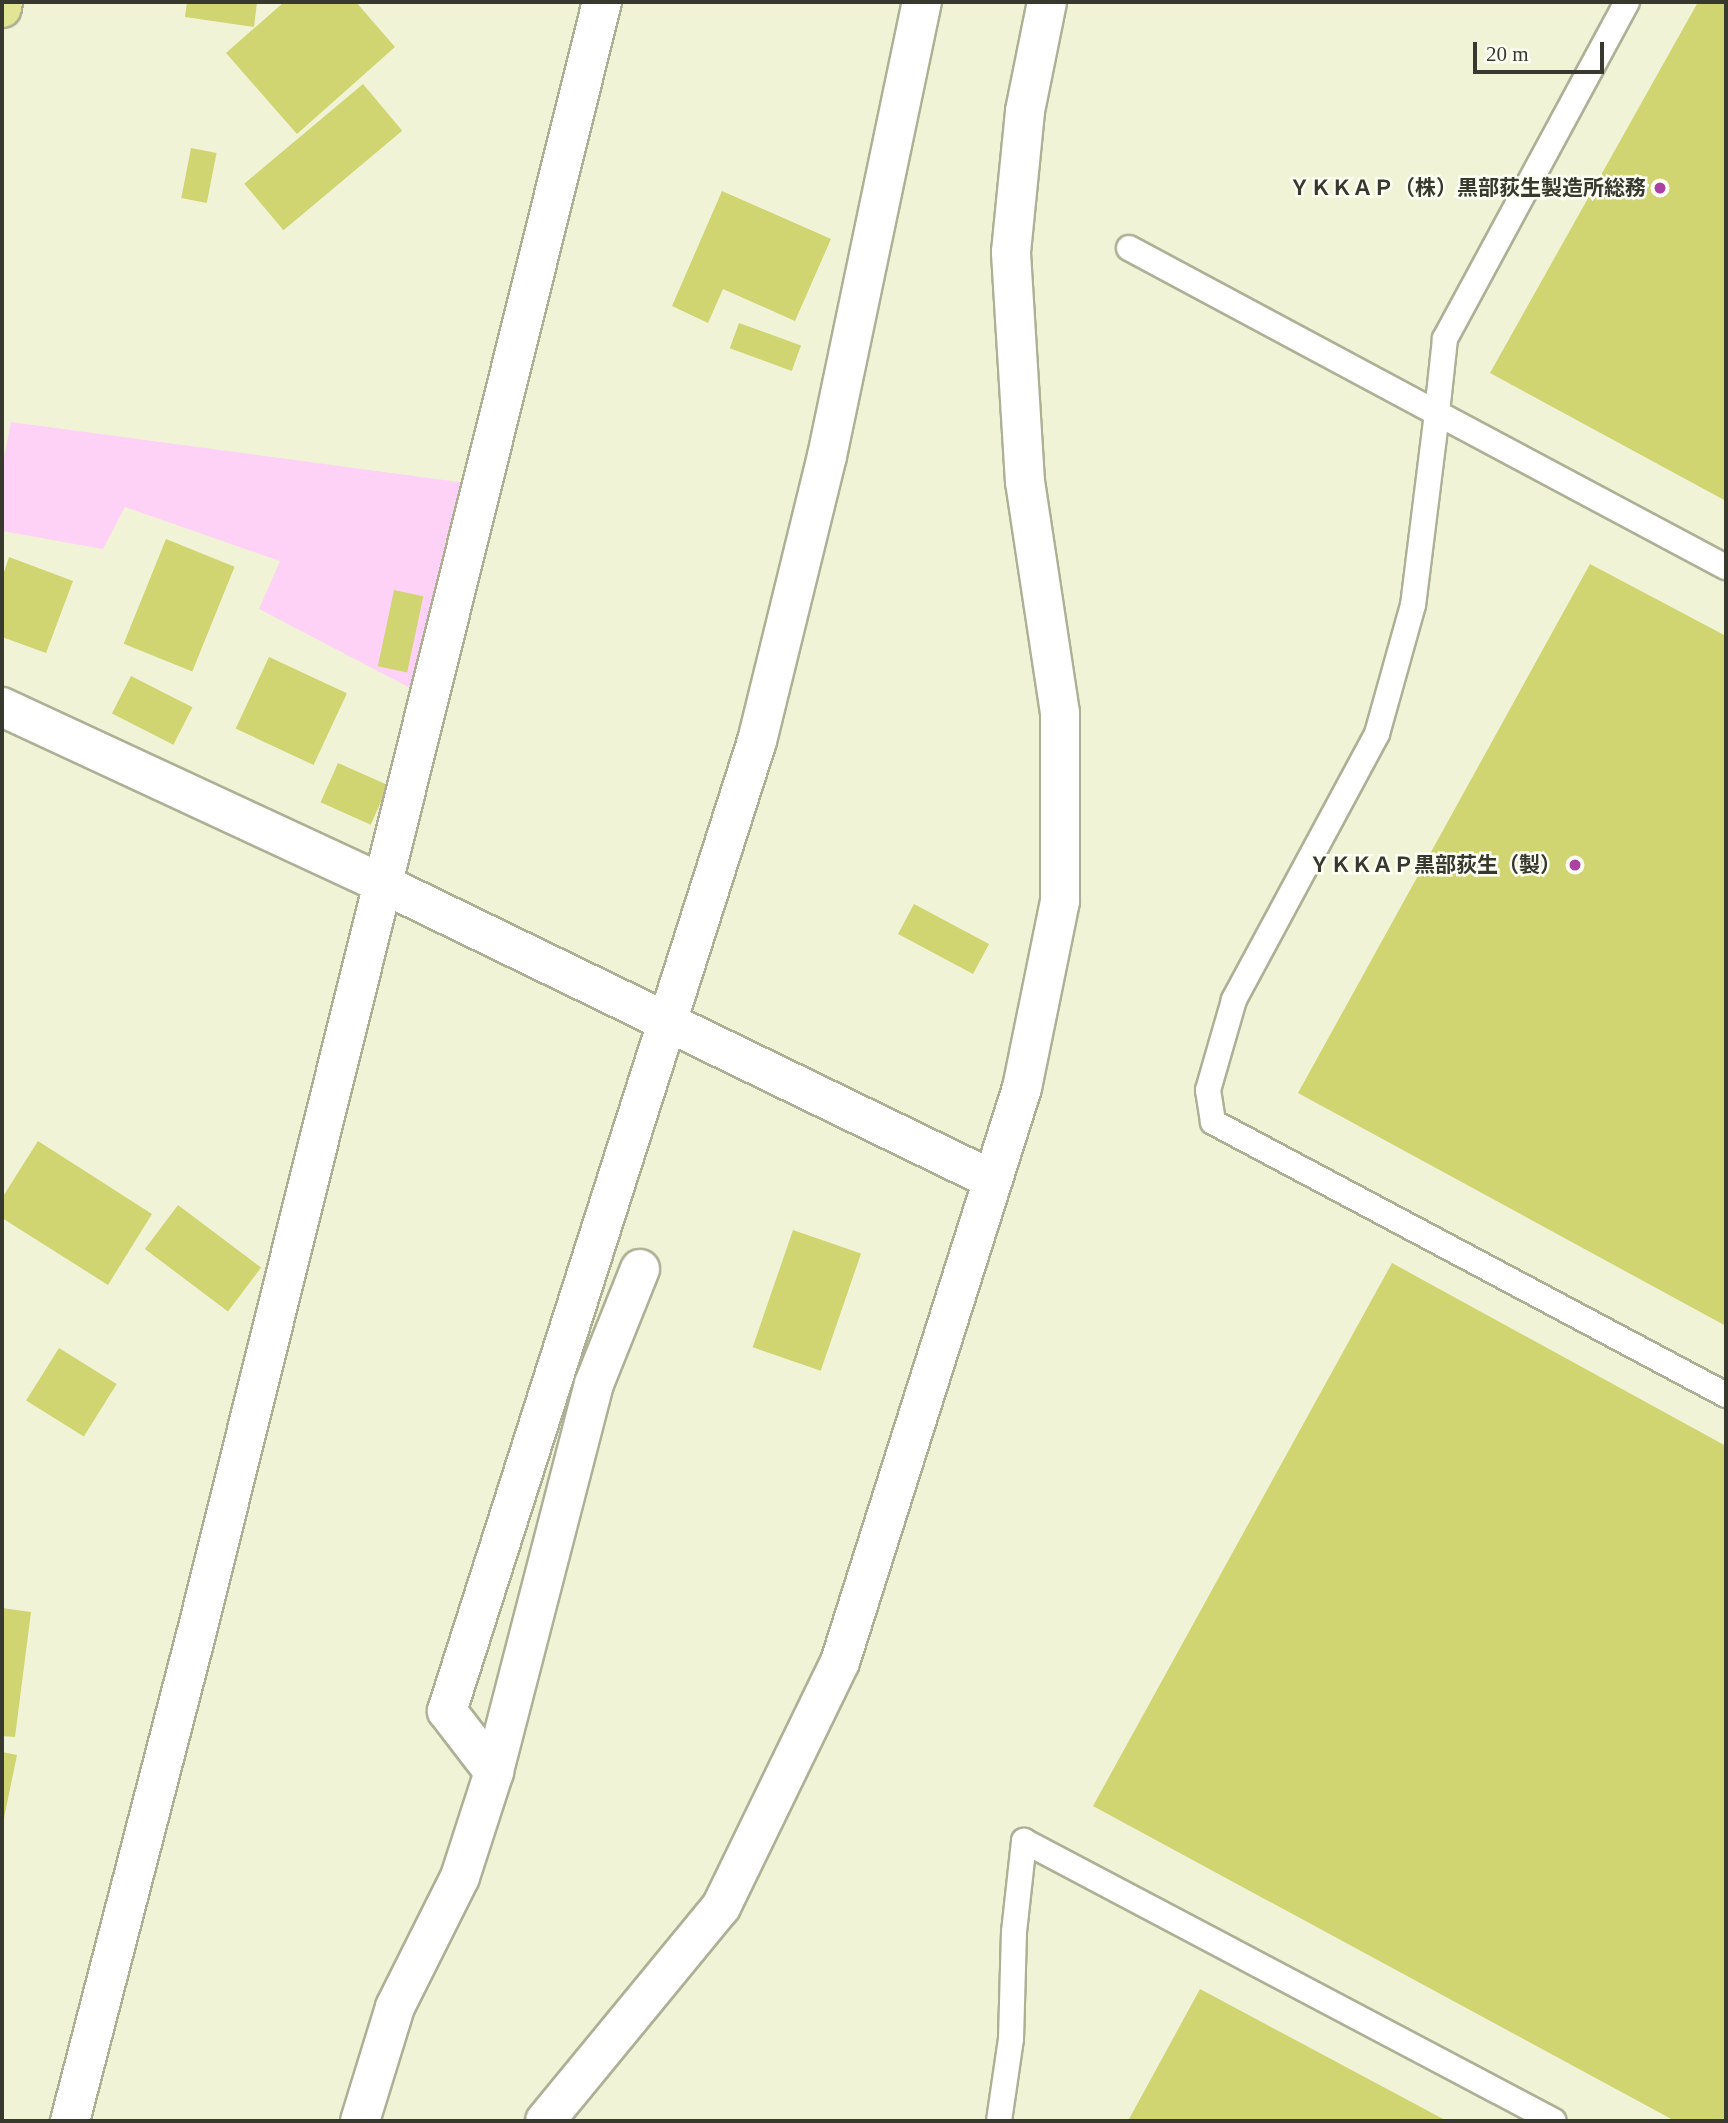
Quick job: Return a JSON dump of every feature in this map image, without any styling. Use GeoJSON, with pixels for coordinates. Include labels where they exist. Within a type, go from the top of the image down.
{"type":"FeatureCollection","features":[{"type":"Feature","properties":{"kind":"main road"},"geometry":{"type":"LineString","coordinates":[[2,8],[3,2]]}},
{"type":"Feature","properties":{"kind":"street"},"geometry":{"type":"LineString","coordinates":[[70,2121],[197,1631],[602,2]]}},
{"type":"Feature","properties":{"kind":"street"},"geometry":{"type":"LineString","coordinates":[[494,1772],[447,1711],[760,728],[827,456],[922,2]]}},
{"type":"Feature","properties":{"kind":"street"},"geometry":{"type":"LineString","coordinates":[[545,2121],[721,1907],[840,1662],[1022,1088],[1060,901],[1060,712],[1025,482],[1011,251],[1025,111],[1046,2]]}},
{"type":"Feature","properties":{"kind":"street"},"geometry":{"type":"LineString","coordinates":[[2,707],[381,883],[993,1180]]}},
{"type":"Feature","properties":{"kind":"street"},"geometry":{"type":"LineString","coordinates":[[360,2121],[395,2007],[460,1877],[494,1772],[594,1384],[640,1269]]}},
{"type":"Feature","properties":{"kind":"lane"},"geometry":{"type":"LineString","coordinates":[[1627,2],[1445,338],[1413,605],[1377,734],[1234,1000],[1208,1090],[1213,1122],[1726,1395]]}},
{"type":"Feature","properties":{"kind":"lane"},"geometry":{"type":"LineString","coordinates":[[1129,248],[1726,567]]}},
{"type":"Feature","properties":{"kind":"lane"},"geometry":{"type":"LineString","coordinates":[[999,2121],[1011,2039],[1014,1932],[1024,1841],[1554,2121]]}},
{"type":"Feature","properties":{"kind":"shaded area"},"geometry":{"type":"Polygon","coordinates":[[[11,422],[466,483],[414,690],[259,609],[280,561],[125,507],[103,549],[2,531],[2,467],[11,422]]]}},
{"type":"Feature","properties":{"kind":"building"},"geometry":{"type":"Polygon","coordinates":[[[187,2],[257,2],[254,27],[185,17],[187,2]]]}},
{"type":"Feature","properties":{"kind":"building"},"geometry":{"type":"Polygon","coordinates":[[[284,2],[356,2],[395,47],[297,134],[226,53],[284,2]]]}},
{"type":"Feature","properties":{"kind":"building","name":"ＹＫＫＡＰ（株）黒部荻生製造所総務"},"geometry":{"type":"Polygon","coordinates":[[[1698,2],[1726,2],[1726,501],[1490,373],[1698,2]]]}},
{"type":"Feature","properties":{"kind":"building"},"geometry":{"type":"Polygon","coordinates":[[[363,84],[402,131],[283,230],[244,184],[363,84]]]}},
{"type":"Feature","properties":{"kind":"building"},"geometry":{"type":"Polygon","coordinates":[[[191,148],[217,153],[207,203],[181,198],[191,148]]]}},
{"type":"Feature","properties":{"kind":"building"},"geometry":{"type":"Polygon","coordinates":[[[722,191],[831,239],[795,321],[723,289],[708,323],[672,306],[722,191]]]}},
{"type":"Feature","properties":{"kind":"building"},"geometry":{"type":"Polygon","coordinates":[[[739,323],[801,346],[792,371],[730,348],[739,323]]]}},
{"type":"Feature","properties":{"kind":"building"},"geometry":{"type":"Polygon","coordinates":[[[166,539],[235,567],[192,671],[124,644],[166,539]]]}},
{"type":"Feature","properties":{"kind":"building"},"geometry":{"type":"Polygon","coordinates":[[[9,557],[73,581],[46,653],[2,637],[2,578],[9,557]]]}},
{"type":"Feature","properties":{"kind":"building","name":"ＹＫＫＡＰ黒部荻生（製）"},"geometry":{"type":"Polygon","coordinates":[[[1590,564],[1726,636],[1726,1326],[1298,1093],[1590,564]]]}},
{"type":"Feature","properties":{"kind":"building"},"geometry":{"type":"Polygon","coordinates":[[[394,590],[423,596],[407,673],[378,666],[394,590]]]}},
{"type":"Feature","properties":{"kind":"building"},"geometry":{"type":"Polygon","coordinates":[[[269,657],[347,693],[314,765],[236,729],[269,657]]]}},
{"type":"Feature","properties":{"kind":"building"},"geometry":{"type":"Polygon","coordinates":[[[131,676],[192,707],[173,745],[112,713],[131,676]]]}},
{"type":"Feature","properties":{"kind":"building"},"geometry":{"type":"Polygon","coordinates":[[[338,763],[388,785],[371,825],[321,802],[338,763]]]}},
{"type":"Feature","properties":{"kind":"building"},"geometry":{"type":"Polygon","coordinates":[[[914,904],[989,944],[973,974],[898,934],[914,904]]]}},
{"type":"Feature","properties":{"kind":"building"},"geometry":{"type":"Polygon","coordinates":[[[38,1141],[152,1214],[108,1285],[2,1218],[2,1198],[38,1141]]]}},
{"type":"Feature","properties":{"kind":"building"},"geometry":{"type":"Polygon","coordinates":[[[178,1205],[261,1268],[228,1312],[145,1249],[178,1205]]]}},
{"type":"Feature","properties":{"kind":"building"},"geometry":{"type":"Polygon","coordinates":[[[793,1230],[861,1253],[821,1371],[753,1347],[793,1230]]]}},
{"type":"Feature","properties":{"kind":"building"},"geometry":{"type":"Polygon","coordinates":[[[1392,1263],[1726,1446],[1726,2121],[1675,2121],[1093,1806],[1392,1263]]]}},
{"type":"Feature","properties":{"kind":"building"},"geometry":{"type":"Polygon","coordinates":[[[59,1348],[117,1384],[84,1437],[26,1401],[59,1348]]]}},
{"type":"Feature","properties":{"kind":"building"},"geometry":{"type":"Polygon","coordinates":[[[2,1608],[31,1612],[15,1737],[2,1736],[2,1608]]]}},
{"type":"Feature","properties":{"kind":"building"},"geometry":{"type":"Polygon","coordinates":[[[2,1752],[17,1755],[3,1823],[2,1823],[2,1752]]]}},
{"type":"Feature","properties":{"kind":"building"},"geometry":{"type":"Polygon","coordinates":[[[1200,1989],[1447,2121],[1128,2121],[1200,1989]]]}},
{"type":"Feature","properties":{"kind":"place","name":"ＹＫＫＡＰ（株）黒部荻生製造所総務"},"geometry":{"type":"Point","coordinates":[1660,188]}},
{"type":"Feature","properties":{"kind":"place","name":"ＹＫＫＡＰ黒部荻生（製）"},"geometry":{"type":"Point","coordinates":[1575,865]}}]}
